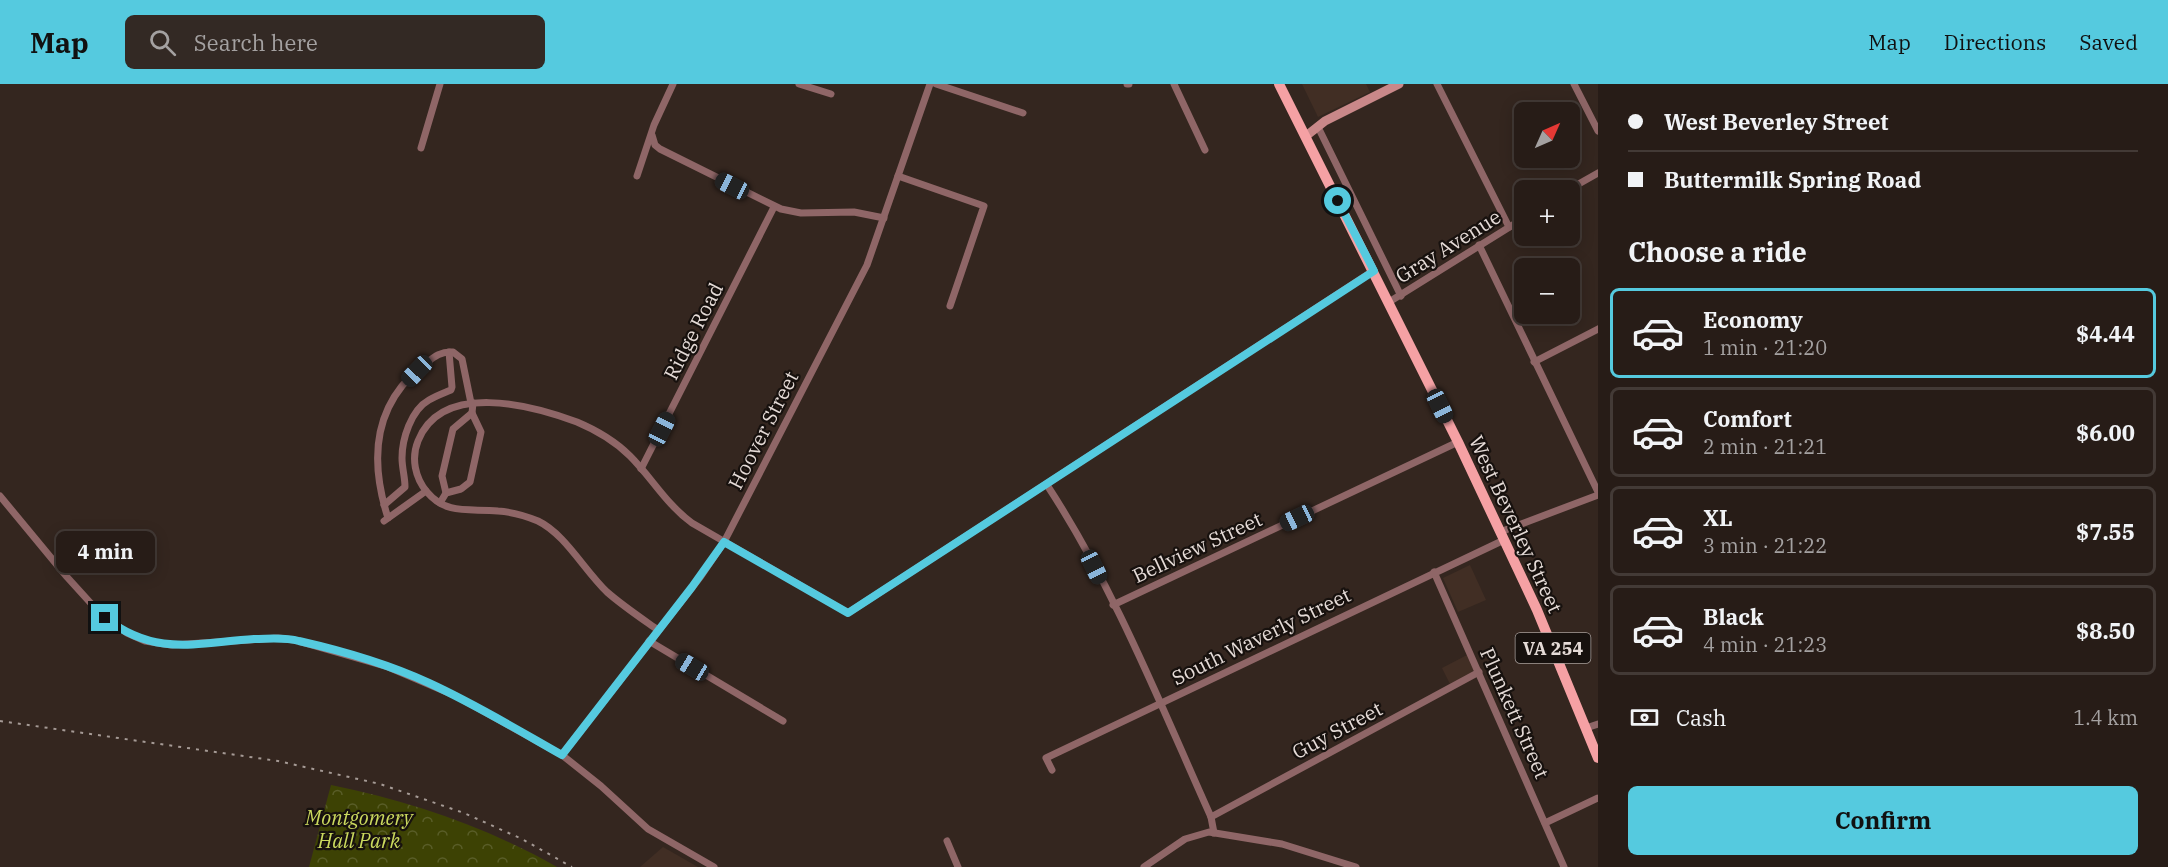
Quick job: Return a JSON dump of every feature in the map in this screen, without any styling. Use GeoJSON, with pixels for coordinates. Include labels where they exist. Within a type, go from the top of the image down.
{"type":"FeatureCollection","features":[{"type":"Feature","properties":{"kind":"main road","name":"West Beverley Street"},"geometry":{"type":"LineString","coordinates":[[1279,84],[1458,442],[1537,610],[1598,758]]}},
{"type":"Feature","properties":{"kind":"street"},"geometry":{"type":"LineString","coordinates":[[421,148],[440,84]]}},
{"type":"Feature","properties":{"kind":"street"},"geometry":{"type":"LineString","coordinates":[[638,176],[654,125],[673,84]]}},
{"type":"Feature","properties":{"kind":"street"},"geometry":{"type":"LineString","coordinates":[[799,84],[831,94]]}},
{"type":"Feature","properties":{"kind":"street","name":"Hoover Street"},"geometry":{"type":"LineString","coordinates":[[562,755],[724,542],[863,273],[930,84]]}},
{"type":"Feature","properties":{"kind":"street"},"geometry":{"type":"LineString","coordinates":[[936,84],[1023,112]]}},
{"type":"Feature","properties":{"kind":"street"},"geometry":{"type":"LineString","coordinates":[[1174,84],[1205,150]]}},
{"type":"Feature","properties":{"kind":"street"},"geometry":{"type":"LineString","coordinates":[[1306,136],[1325,121],[1399,84]]}},
{"type":"Feature","properties":{"kind":"street"},"geometry":{"type":"LineString","coordinates":[[1437,84],[1509,227]]}},
{"type":"Feature","properties":{"kind":"street"},"geometry":{"type":"LineString","coordinates":[[1574,84],[1598,131]]}},
{"type":"Feature","properties":{"kind":"street"},"geometry":{"type":"LineString","coordinates":[[1318,127],[1401,296]]}},
{"type":"Feature","properties":{"kind":"street"},"geometry":{"type":"LineString","coordinates":[[652,135],[655,145],[660,149],[774,207],[799,213],[854,212],[884,218]]}},
{"type":"Feature","properties":{"kind":"street"},"geometry":{"type":"LineString","coordinates":[[1580,183],[1598,172]]}},
{"type":"Feature","properties":{"kind":"street"},"geometry":{"type":"LineString","coordinates":[[898,176],[984,206],[950,306]]}},
{"type":"Feature","properties":{"kind":"street","name":"Ridge Road"},"geometry":{"type":"LineString","coordinates":[[641,469],[774,207]]}},
{"type":"Feature","properties":{"kind":"street","name":"Gray Avenue"},"geometry":{"type":"LineString","coordinates":[[1389,302],[1514,224]]}},
{"type":"Feature","properties":{"kind":"street"},"geometry":{"type":"LineString","coordinates":[[1479,245],[1598,493]]}},
{"type":"Feature","properties":{"kind":"street"},"geometry":{"type":"LineString","coordinates":[[658,630],[608,593],[549,527],[522,515],[507,512],[460,511],[440,503],[426,490],[418,477],[414,460],[416,446],[423,430],[441,412],[459,405],[472,404],[517,406],[547,412],[580,423],[618,446],[641,469],[671,506],[692,523],[848,613],[1374,271]]}},
{"type":"Feature","properties":{"kind":"street"},"geometry":{"type":"LineString","coordinates":[[1534,362],[1598,329]]}},
{"type":"Feature","properties":{"kind":"street"},"geometry":{"type":"LineString","coordinates":[[384,505],[405,487],[403,449],[406,432],[412,420],[423,404],[451,390],[449,352]]}},
{"type":"Feature","properties":{"kind":"street"},"geometry":{"type":"LineString","coordinates":[[426,490],[386,520],[376,465],[380,433],[387,411],[401,387],[438,354],[449,352],[462,359],[472,413],[481,432],[471,482],[460,489],[446,493],[440,503]]}},
{"type":"Feature","properties":{"kind":"street"},"geometry":{"type":"LineString","coordinates":[[446,493],[442,476],[453,429],[472,413]]}},
{"type":"Feature","properties":{"kind":"street","name":"Bellview Street"},"geometry":{"type":"LineString","coordinates":[[1113,605],[1458,442]]}},
{"type":"Feature","properties":{"kind":"street"},"geometry":{"type":"LineString","coordinates":[[1047,484],[1076,530],[1160,703],[1211,817],[1214,833]]}},
{"type":"Feature","properties":{"kind":"street","name":"South Waverly Street"},"geometry":{"type":"LineString","coordinates":[[1052,770],[1046,758],[1434,572],[1502,536],[1598,493]]}},
{"type":"Feature","properties":{"kind":"street"},"geometry":{"type":"LineString","coordinates":[[0,496],[90,603],[105,618],[127,633],[145,641],[171,645],[278,638],[326,648],[388,667],[429,683],[562,755],[601,786],[648,829],[714,867]]}},
{"type":"Feature","properties":{"kind":"street","name":"Plunkett Street"},"geometry":{"type":"LineString","coordinates":[[1434,572],[1564,867]]}},
{"type":"Feature","properties":{"kind":"street"},"geometry":{"type":"LineString","coordinates":[[650,641],[783,721]]}},
{"type":"Feature","properties":{"kind":"street","name":"Guy Street"},"geometry":{"type":"LineString","coordinates":[[1211,817],[1479,672]]}},
{"type":"Feature","properties":{"kind":"street"},"geometry":{"type":"LineString","coordinates":[[1586,728],[1598,724]]}},
{"type":"Feature","properties":{"kind":"street"},"geometry":{"type":"LineString","coordinates":[[1545,823],[1598,798]]}},
{"type":"Feature","properties":{"kind":"street"},"geometry":{"type":"LineString","coordinates":[[1144,867],[1192,836],[1214,833],[1281,844],[1352,866]]}},
{"type":"Feature","properties":{"kind":"street"},"geometry":{"type":"LineString","coordinates":[[947,840],[958,867]]}},
{"type":"Feature","properties":{"kind":"shaded area"},"geometry":{"type":"Polygon","coordinates":[[[1302,84],[1366,84],[1370,92],[1318,117],[1302,84]]]}},
{"type":"Feature","properties":{"kind":"shaded area"},"geometry":{"type":"Polygon","coordinates":[[[1470,565],[1486,600],[1458,612],[1443,578],[1470,565]]]}},
{"type":"Feature","properties":{"kind":"shaded area"},"geometry":{"type":"Polygon","coordinates":[[[1467,655],[1474,671],[1450,684],[1442,668],[1467,655]]]}},
{"type":"Feature","properties":{"kind":"shaded area"},"geometry":{"type":"Polygon","coordinates":[[[663,847],[698,867],[640,867],[663,847]]]}},
{"type":"Feature","properties":{"kind":"green space","name":"Montgomery Hall Park"},"geometry":{"type":"Polygon","coordinates":[[[331,785],[419,807],[447,817],[503,840],[557,867],[309,867],[331,785]]]}},
{"type":"Feature","properties":{"kind":"railway"},"geometry":{"type":"LineString","coordinates":[[0,721],[278,761],[380,784],[464,813],[522,839],[572,867]]}},
{"type":"Feature","properties":{"kind":"route"},"geometry":{"type":"LineString","coordinates":[[105,618],[127,633],[145,641],[165,645],[278,638],[300,641],[336,651],[429,683],[562,755],[724,542],[848,613],[1374,271],[1338,201]]}}]}
